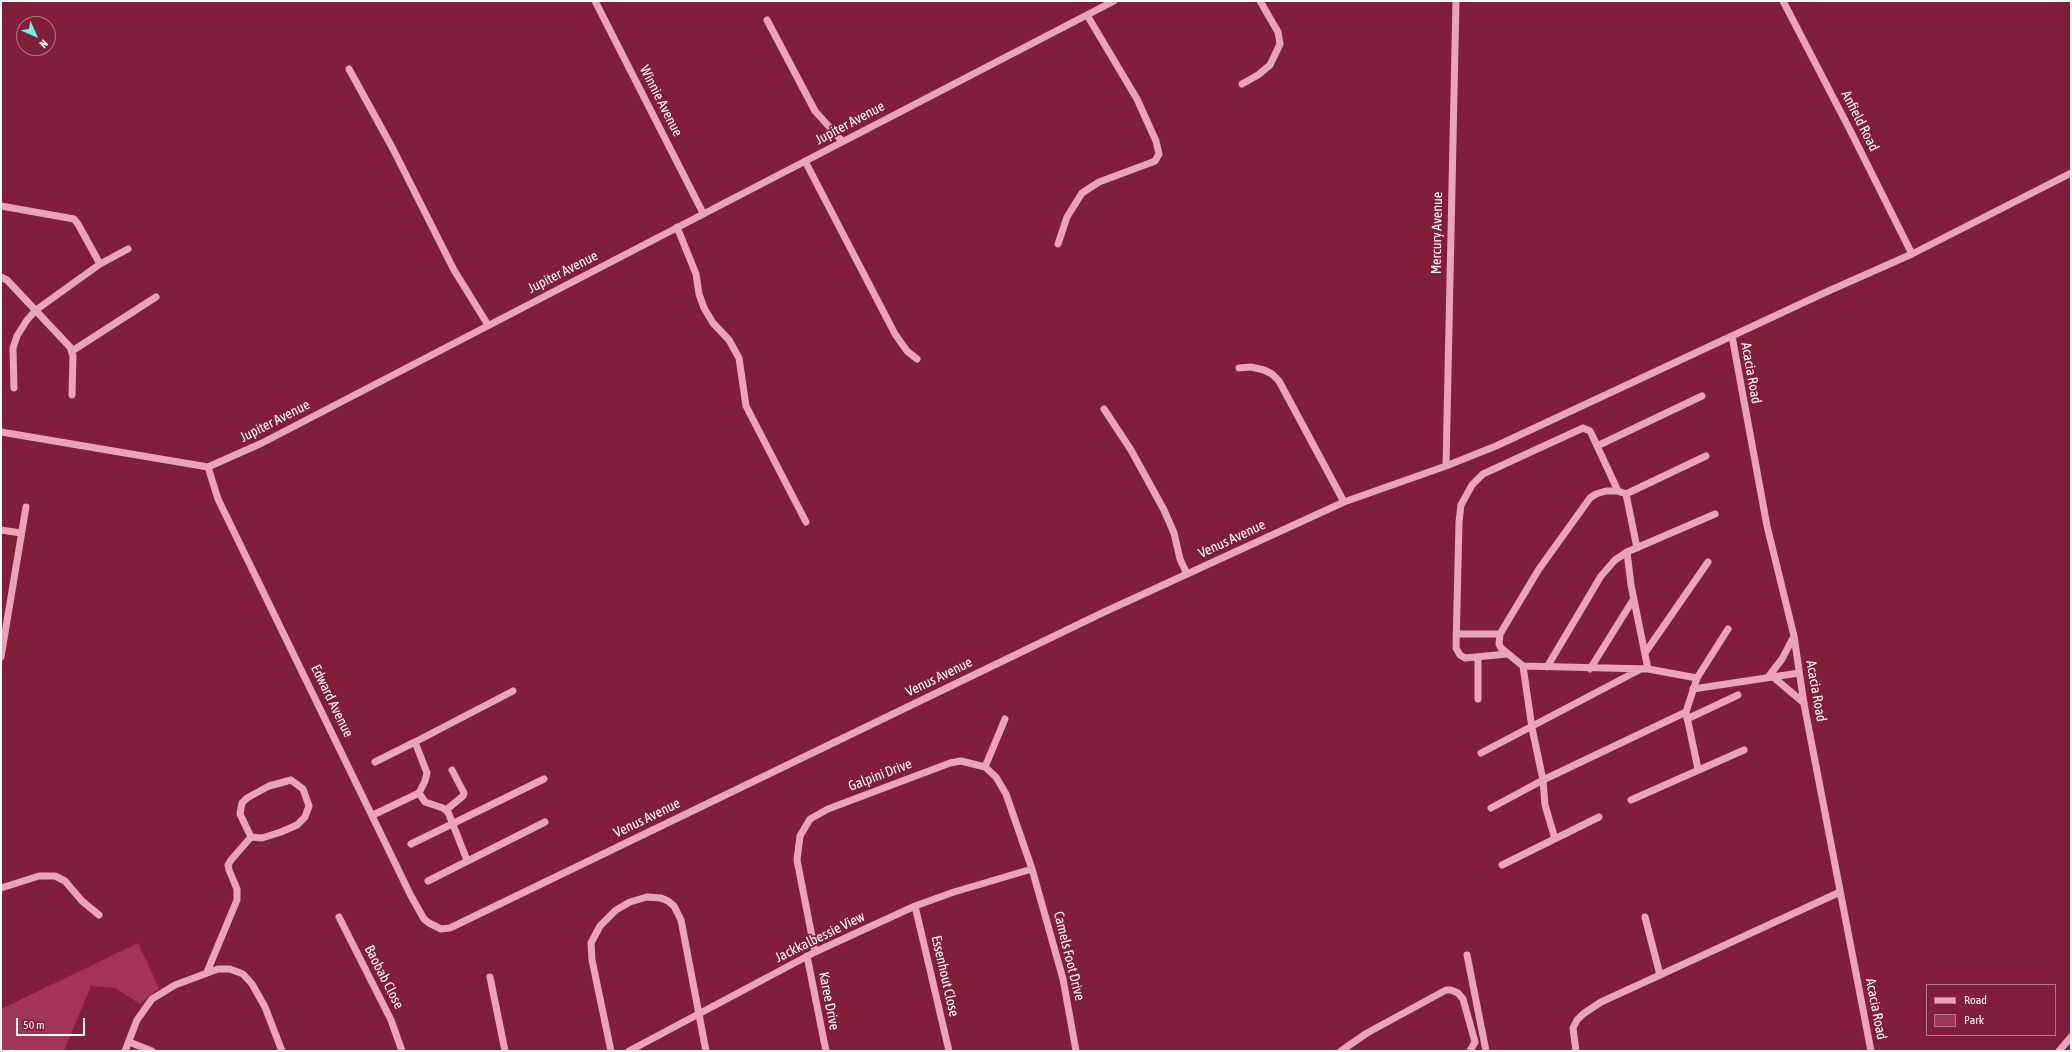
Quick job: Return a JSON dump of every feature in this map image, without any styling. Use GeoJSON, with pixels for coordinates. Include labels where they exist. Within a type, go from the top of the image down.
{"type":"FeatureCollection","features":[{"type":"Feature","properties":{"kind":"street","name":"Winnie Avenue"},"geometry":{"type":"LineString","coordinates":[[595,1],[703,213]]}},
{"type":"Feature","properties":{"kind":"street","name":"Jupiter Avenue"},"geometry":{"type":"LineString","coordinates":[[208,467],[262,443],[1114,1]]}},
{"type":"Feature","properties":{"kind":"street"},"geometry":{"type":"LineString","coordinates":[[1242,84],[1270,65],[1280,44],[1278,32],[1260,1]]}},
{"type":"Feature","properties":{"kind":"street","name":"Mercury Avenue"},"geometry":{"type":"LineString","coordinates":[[1446,466],[1456,1]]}},
{"type":"Feature","properties":{"kind":"street","name":"Anfield Road"},"geometry":{"type":"LineString","coordinates":[[1783,1],[1912,254]]}},
{"type":"Feature","properties":{"kind":"street"},"geometry":{"type":"LineString","coordinates":[[1058,244],[1067,217],[1082,193],[1099,182],[1155,161],[1159,154],[1156,141],[1137,99],[1087,15]]}},
{"type":"Feature","properties":{"kind":"street"},"geometry":{"type":"LineString","coordinates":[[767,20],[815,111],[842,141]]}},
{"type":"Feature","properties":{"kind":"street"},"geometry":{"type":"LineString","coordinates":[[349,69],[393,149],[454,270],[488,325]]}},
{"type":"Feature","properties":{"kind":"street"},"geometry":{"type":"LineString","coordinates":[[805,161],[895,334],[907,351],[917,359]]}},
{"type":"Feature","properties":{"kind":"street","name":"Venus Avenue"},"geometry":{"type":"LineString","coordinates":[[450,928],[1102,613],[1344,502],[1446,466],[1496,446],[1912,254],[2071,174]]}},
{"type":"Feature","properties":{"kind":"street"},"geometry":{"type":"LineString","coordinates":[[1,206],[74,219],[100,264]]}},
{"type":"Feature","properties":{"kind":"street"},"geometry":{"type":"LineString","coordinates":[[677,227],[696,274],[699,294],[704,308],[713,323],[729,340],[739,358],[746,406],[806,522]]}},
{"type":"Feature","properties":{"kind":"street"},"geometry":{"type":"LineString","coordinates":[[14,388],[13,348],[17,336],[36,310],[100,264],[128,249]]}},
{"type":"Feature","properties":{"kind":"street"},"geometry":{"type":"LineString","coordinates":[[1,277],[7,280],[70,347],[72,351],[74,368],[72,394]]}},
{"type":"Feature","properties":{"kind":"street"},"geometry":{"type":"LineString","coordinates":[[72,351],[156,297]]}},
{"type":"Feature","properties":{"kind":"street","name":"Acacia Road"},"geometry":{"type":"LineString","coordinates":[[1732,336],[1767,526],[1794,636],[1804,704],[1871,1051]]}},
{"type":"Feature","properties":{"kind":"street"},"geometry":{"type":"LineString","coordinates":[[1239,368],[1251,367],[1264,370],[1272,374],[1279,381],[1344,502]]}},
{"type":"Feature","properties":{"kind":"street"},"geometry":{"type":"LineString","coordinates":[[1597,446],[1702,396]]}},
{"type":"Feature","properties":{"kind":"street"},"geometry":{"type":"LineString","coordinates":[[1104,409],[1131,450],[1164,510],[1174,533],[1180,559],[1187,574]]}},
{"type":"Feature","properties":{"kind":"street"},"geometry":{"type":"LineString","coordinates":[[1507,654],[1478,658],[1465,658],[1460,655],[1456,648],[1459,522],[1461,505],[1472,485],[1483,474],[1581,428],[1590,430],[1618,491]]}},
{"type":"Feature","properties":{"kind":"street"},"geometry":{"type":"LineString","coordinates":[[1,432],[208,467]]}},
{"type":"Feature","properties":{"kind":"street"},"geometry":{"type":"LineString","coordinates":[[1697,678],[1644,669],[1590,669],[1524,666],[1507,654],[1500,646],[1500,634],[1539,569],[1584,503],[1596,494],[1606,491],[1618,491],[1626,494],[1706,456]]}},
{"type":"Feature","properties":{"kind":"street","name":"Edward Avenue"},"geometry":{"type":"LineString","coordinates":[[208,467],[218,498],[424,919],[435,927],[441,929],[450,928]]}},
{"type":"Feature","properties":{"kind":"street"},"geometry":{"type":"LineString","coordinates":[[1626,494],[1638,548]]}},
{"type":"Feature","properties":{"kind":"street"},"geometry":{"type":"LineString","coordinates":[[1,657],[4,621],[26,507]]}},
{"type":"Feature","properties":{"kind":"street"},"geometry":{"type":"LineString","coordinates":[[1547,667],[1601,576],[1615,560],[1627,552],[1715,514]]}},
{"type":"Feature","properties":{"kind":"street"},"geometry":{"type":"LineString","coordinates":[[1,530],[21,533]]}},
{"type":"Feature","properties":{"kind":"street"},"geometry":{"type":"LineString","coordinates":[[1627,552],[1633,600],[1645,653],[1644,669]]}},
{"type":"Feature","properties":{"kind":"street"},"geometry":{"type":"LineString","coordinates":[[1645,653],[1708,562]]}},
{"type":"Feature","properties":{"kind":"street"},"geometry":{"type":"LineString","coordinates":[[1590,669],[1633,600]]}},
{"type":"Feature","properties":{"kind":"street"},"geometry":{"type":"LineString","coordinates":[[1698,769],[1686,712],[1697,678],[1728,629]]}},
{"type":"Feature","properties":{"kind":"street"},"geometry":{"type":"LineString","coordinates":[[1456,634],[1500,634]]}},
{"type":"Feature","properties":{"kind":"street"},"geometry":{"type":"LineString","coordinates":[[1770,676],[1782,659],[1794,636]]}},
{"type":"Feature","properties":{"kind":"street"},"geometry":{"type":"LineString","coordinates":[[1478,658],[1478,699]]}},
{"type":"Feature","properties":{"kind":"street"},"geometry":{"type":"LineString","coordinates":[[1524,666],[1532,728],[1543,780],[1546,809],[1555,839]]}},
{"type":"Feature","properties":{"kind":"street"},"geometry":{"type":"LineString","coordinates":[[1481,753],[1644,669]]}},
{"type":"Feature","properties":{"kind":"street"},"geometry":{"type":"LineString","coordinates":[[1694,689],[1770,676],[1799,673]]}},
{"type":"Feature","properties":{"kind":"street"},"geometry":{"type":"LineString","coordinates":[[1770,676],[1804,704]]}},
{"type":"Feature","properties":{"kind":"street"},"geometry":{"type":"LineString","coordinates":[[375,762],[513,691]]}},
{"type":"Feature","properties":{"kind":"street"},"geometry":{"type":"LineString","coordinates":[[1687,720],[1738,695]]}},
{"type":"Feature","properties":{"kind":"street"},"geometry":{"type":"LineString","coordinates":[[1491,808],[1543,780],[1686,712]]}},
{"type":"Feature","properties":{"kind":"street"},"geometry":{"type":"LineString","coordinates":[[1005,718],[985,767],[996,777],[1006,794],[1032,869]]}},
{"type":"Feature","properties":{"kind":"street"},"geometry":{"type":"LineString","coordinates":[[373,814],[418,793],[425,781],[427,773],[426,766],[415,742]]}},
{"type":"Feature","properties":{"kind":"street"},"geometry":{"type":"LineString","coordinates":[[1631,800],[1698,769],[1744,750]]}},
{"type":"Feature","properties":{"kind":"street","name":"Galpini Drive"},"geometry":{"type":"LineString","coordinates":[[815,952],[797,860],[800,836],[810,819],[828,809],[950,763],[961,761],[985,767]]}},
{"type":"Feature","properties":{"kind":"street"},"geometry":{"type":"LineString","coordinates":[[446,810],[463,796],[464,793],[452,770]]}},
{"type":"Feature","properties":{"kind":"street"},"geometry":{"type":"LineString","coordinates":[[411,844],[452,822],[544,779]]}},
{"type":"Feature","properties":{"kind":"street"},"geometry":{"type":"LineString","coordinates":[[207,972],[237,900],[237,889],[228,870],[230,860],[251,838],[262,838],[281,832],[301,821],[305,817],[309,806],[304,789],[295,782],[286,780],[269,786],[247,798],[242,803],[239,811],[251,838]]}},
{"type":"Feature","properties":{"kind":"street"},"geometry":{"type":"LineString","coordinates":[[418,793],[425,802],[446,810],[467,860]]}},
{"type":"Feature","properties":{"kind":"street"},"geometry":{"type":"LineString","coordinates":[[1502,865],[1600,817]]}},
{"type":"Feature","properties":{"kind":"street"},"geometry":{"type":"LineString","coordinates":[[428,881],[545,822]]}},
{"type":"Feature","properties":{"kind":"street","name":"Jackkalbessie View"},"geometry":{"type":"LineString","coordinates":[[629,1051],[807,956],[915,906],[954,892],[1032,869]]}},
{"type":"Feature","properties":{"kind":"street","name":"Camels Foot Drive"},"geometry":{"type":"LineString","coordinates":[[1032,869],[1064,979],[1076,1051]]}},
{"type":"Feature","properties":{"kind":"street"},"geometry":{"type":"LineString","coordinates":[[1,888],[39,876],[55,876],[65,881],[82,901],[99,915]]}},
{"type":"Feature","properties":{"kind":"street"},"geometry":{"type":"LineString","coordinates":[[1576,1051],[1573,1028],[1583,1014],[1600,1002],[1840,892]]}},
{"type":"Feature","properties":{"kind":"street"},"geometry":{"type":"LineString","coordinates":[[611,1051],[592,960],[591,943],[600,926],[616,910],[630,902],[647,897],[661,898],[668,901],[678,912],[681,920],[706,1051]]}},
{"type":"Feature","properties":{"kind":"street","name":"Essenhout Close"},"geometry":{"type":"LineString","coordinates":[[915,906],[949,1051]]}},
{"type":"Feature","properties":{"kind":"street","name":"Baobab Close"},"geometry":{"type":"LineString","coordinates":[[339,916],[391,1020],[402,1051]]}},
{"type":"Feature","properties":{"kind":"street"},"geometry":{"type":"LineString","coordinates":[[1645,917],[1660,975]]}},
{"type":"Feature","properties":{"kind":"street"},"geometry":{"type":"LineString","coordinates":[[1467,955],[1486,1051]]}},
{"type":"Feature","properties":{"kind":"street","name":"Karee Drive"},"geometry":{"type":"LineString","coordinates":[[807,956],[826,1051]]}},
{"type":"Feature","properties":{"kind":"street"},"geometry":{"type":"LineString","coordinates":[[125,1051],[137,1020],[152,999],[175,985],[218,968],[230,969],[243,974],[258,994],[282,1051]]}},
{"type":"Feature","properties":{"kind":"street"},"geometry":{"type":"LineString","coordinates":[[490,978],[505,1051]]}},
{"type":"Feature","properties":{"kind":"street"},"geometry":{"type":"LineString","coordinates":[[1341,1051],[1367,1033],[1446,990],[1451,990],[1458,992],[1463,999],[1475,1042],[1470,1051]]}},
{"type":"Feature","properties":{"kind":"street"},"geometry":{"type":"LineString","coordinates":[[2059,1051],[2071,1037]]}},
{"type":"Feature","properties":{"kind":"street"},"geometry":{"type":"LineString","coordinates":[[129,1042],[152,1051]]}},
{"type":"Feature","properties":{"kind":"green space"},"geometry":{"type":"Polygon","coordinates":[[[138,943],[159,988],[140,1004],[115,988],[91,986],[64,1051],[1,1051],[1,1009],[138,943]]]}}]}
